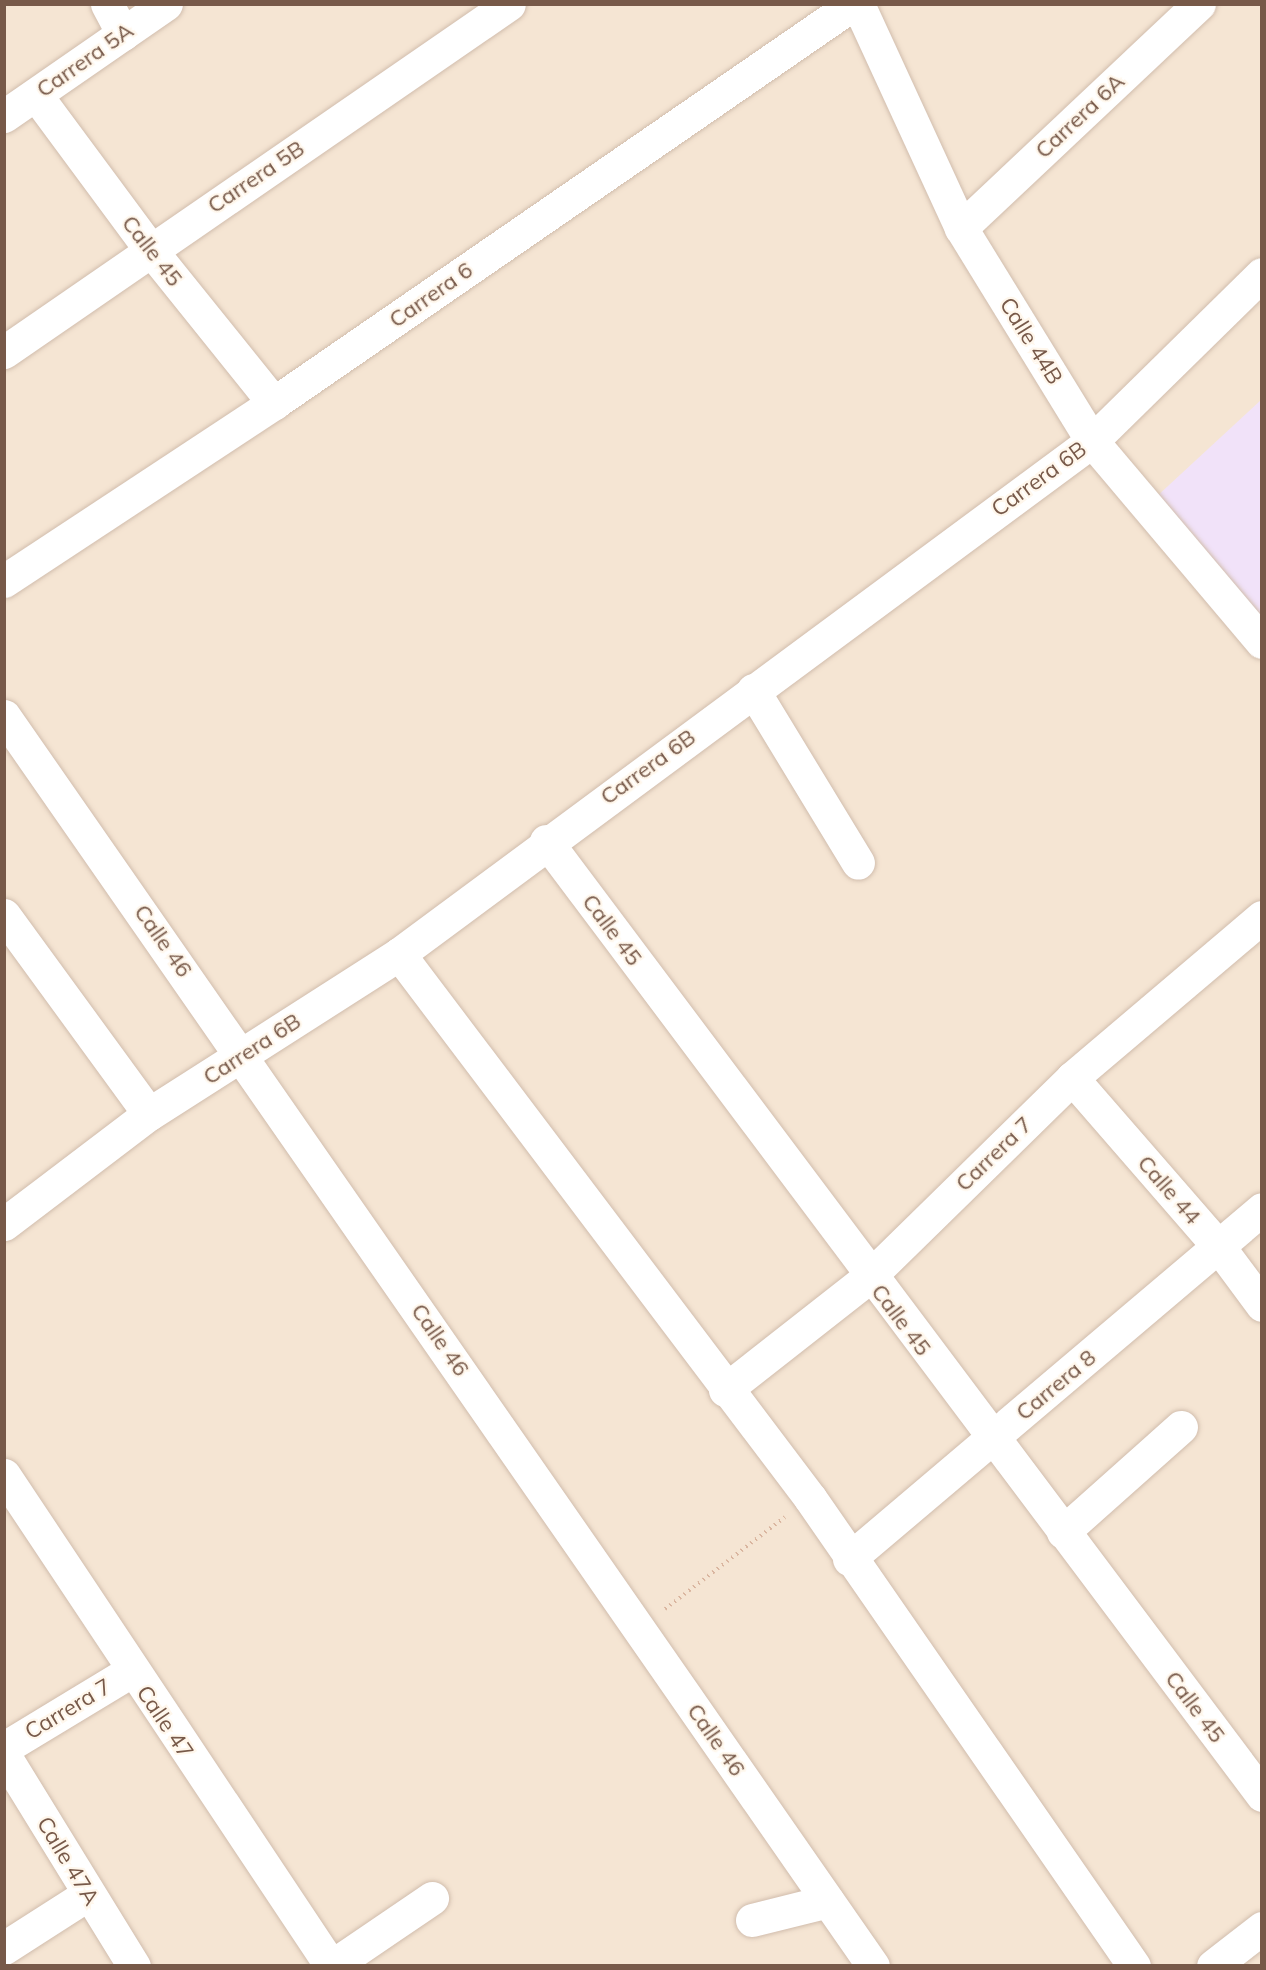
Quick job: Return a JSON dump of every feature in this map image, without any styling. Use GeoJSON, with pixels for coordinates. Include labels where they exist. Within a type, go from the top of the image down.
{"type":"FeatureCollection","features":[{"type":"Feature","properties":{"kind":"street"},"geometry":{"type":"LineString","coordinates":[[107,4],[123,34]]}},
{"type":"Feature","properties":{"kind":"street","name":"Carrera 5A"},"geometry":{"type":"LineString","coordinates":[[4,116],[166,4]]}},
{"type":"Feature","properties":{"kind":"street","name":"Carrera 5B"},"geometry":{"type":"LineString","coordinates":[[4,352],[150,249],[509,4]]}},
{"type":"Feature","properties":{"kind":"street","name":"Carrera 6"},"geometry":{"type":"LineString","coordinates":[[4,581],[274,403],[853,4]]}},
{"type":"Feature","properties":{"kind":"street","name":"Calle 44B"},"geometry":{"type":"LineString","coordinates":[[858,4],[961,228],[1092,441],[1262,642]]}},
{"type":"Feature","properties":{"kind":"street","name":"Carrera 6A"},"geometry":{"type":"LineString","coordinates":[[961,228],[1199,4]]}},
{"type":"Feature","properties":{"kind":"street","name":"Calle 45"},"geometry":{"type":"LineString","coordinates":[[36,94],[150,249],[274,403]]}},
{"type":"Feature","properties":{"kind":"street","name":"Carrera 6B"},"geometry":{"type":"LineString","coordinates":[[4,1224],[149,1114],[399,954],[546,841],[1092,441],[1262,274]]}},
{"type":"Feature","properties":{"kind":"street"},"geometry":{"type":"LineString","coordinates":[[753,690],[858,863]]}},
{"type":"Feature","properties":{"kind":"street","name":"Calle 46"},"geometry":{"type":"LineString","coordinates":[[4,716],[244,1054],[873,1965]]}},
{"type":"Feature","properties":{"kind":"street","name":"Calle 45"},"geometry":{"type":"LineString","coordinates":[[546,841],[991,1440],[1262,1795]]}},
{"type":"Feature","properties":{"kind":"street"},"geometry":{"type":"LineString","coordinates":[[4,915],[149,1114]]}},
{"type":"Feature","properties":{"kind":"street","name":"Carrera 7"},"geometry":{"type":"LineString","coordinates":[[725,1390],[869,1277],[1072,1078],[1262,917]]}},
{"type":"Feature","properties":{"kind":"street"},"geometry":{"type":"LineString","coordinates":[[399,954],[725,1390],[810,1498],[849,1559],[1134,1965]]}},
{"type":"Feature","properties":{"kind":"street","name":"Calle 44"},"geometry":{"type":"LineString","coordinates":[[1072,1078],[1219,1247],[1262,1305]]}},
{"type":"Feature","properties":{"kind":"street","name":"Carrera 8"},"geometry":{"type":"LineString","coordinates":[[849,1559],[1262,1209]]}},
{"type":"Feature","properties":{"kind":"street"},"geometry":{"type":"LineString","coordinates":[[1063,1532],[1181,1427]]}},
{"type":"Feature","properties":{"kind":"street","name":"Calle 47"},"geometry":{"type":"LineString","coordinates":[[4,1475],[130,1671],[332,1965]]}},
{"type":"Feature","properties":{"kind":"street","name":"Carrera 7"},"geometry":{"type":"LineString","coordinates":[[4,1748],[130,1671]]}},
{"type":"Feature","properties":{"kind":"street","name":"Calle 47A"},"geometry":{"type":"LineString","coordinates":[[4,1755],[87,1895],[134,1965]]}},
{"type":"Feature","properties":{"kind":"street"},"geometry":{"type":"LineString","coordinates":[[4,1948],[87,1895]]}},
{"type":"Feature","properties":{"kind":"street"},"geometry":{"type":"LineString","coordinates":[[332,1965],[432,1898]]}},
{"type":"Feature","properties":{"kind":"street"},"geometry":{"type":"LineString","coordinates":[[752,1920],[828,1901]]}},
{"type":"Feature","properties":{"kind":"street"},"geometry":{"type":"LineString","coordinates":[[1213,1965],[1262,1928]]}},
{"type":"Feature","properties":{"kind":"path"},"geometry":{"type":"LineString","coordinates":[[639,1629],[810,1498]]}},
{"type":"Feature","properties":{"kind":"shaded area"},"geometry":{"type":"Polygon","coordinates":[[[5,5],[1261,5],[1261,1965],[5,1965],[5,5]]]}},
{"type":"Feature","properties":{"kind":"shaded area"},"geometry":{"type":"Polygon","coordinates":[[[1261,400],[1261,617],[1155,498],[1261,400]]]}}]}
